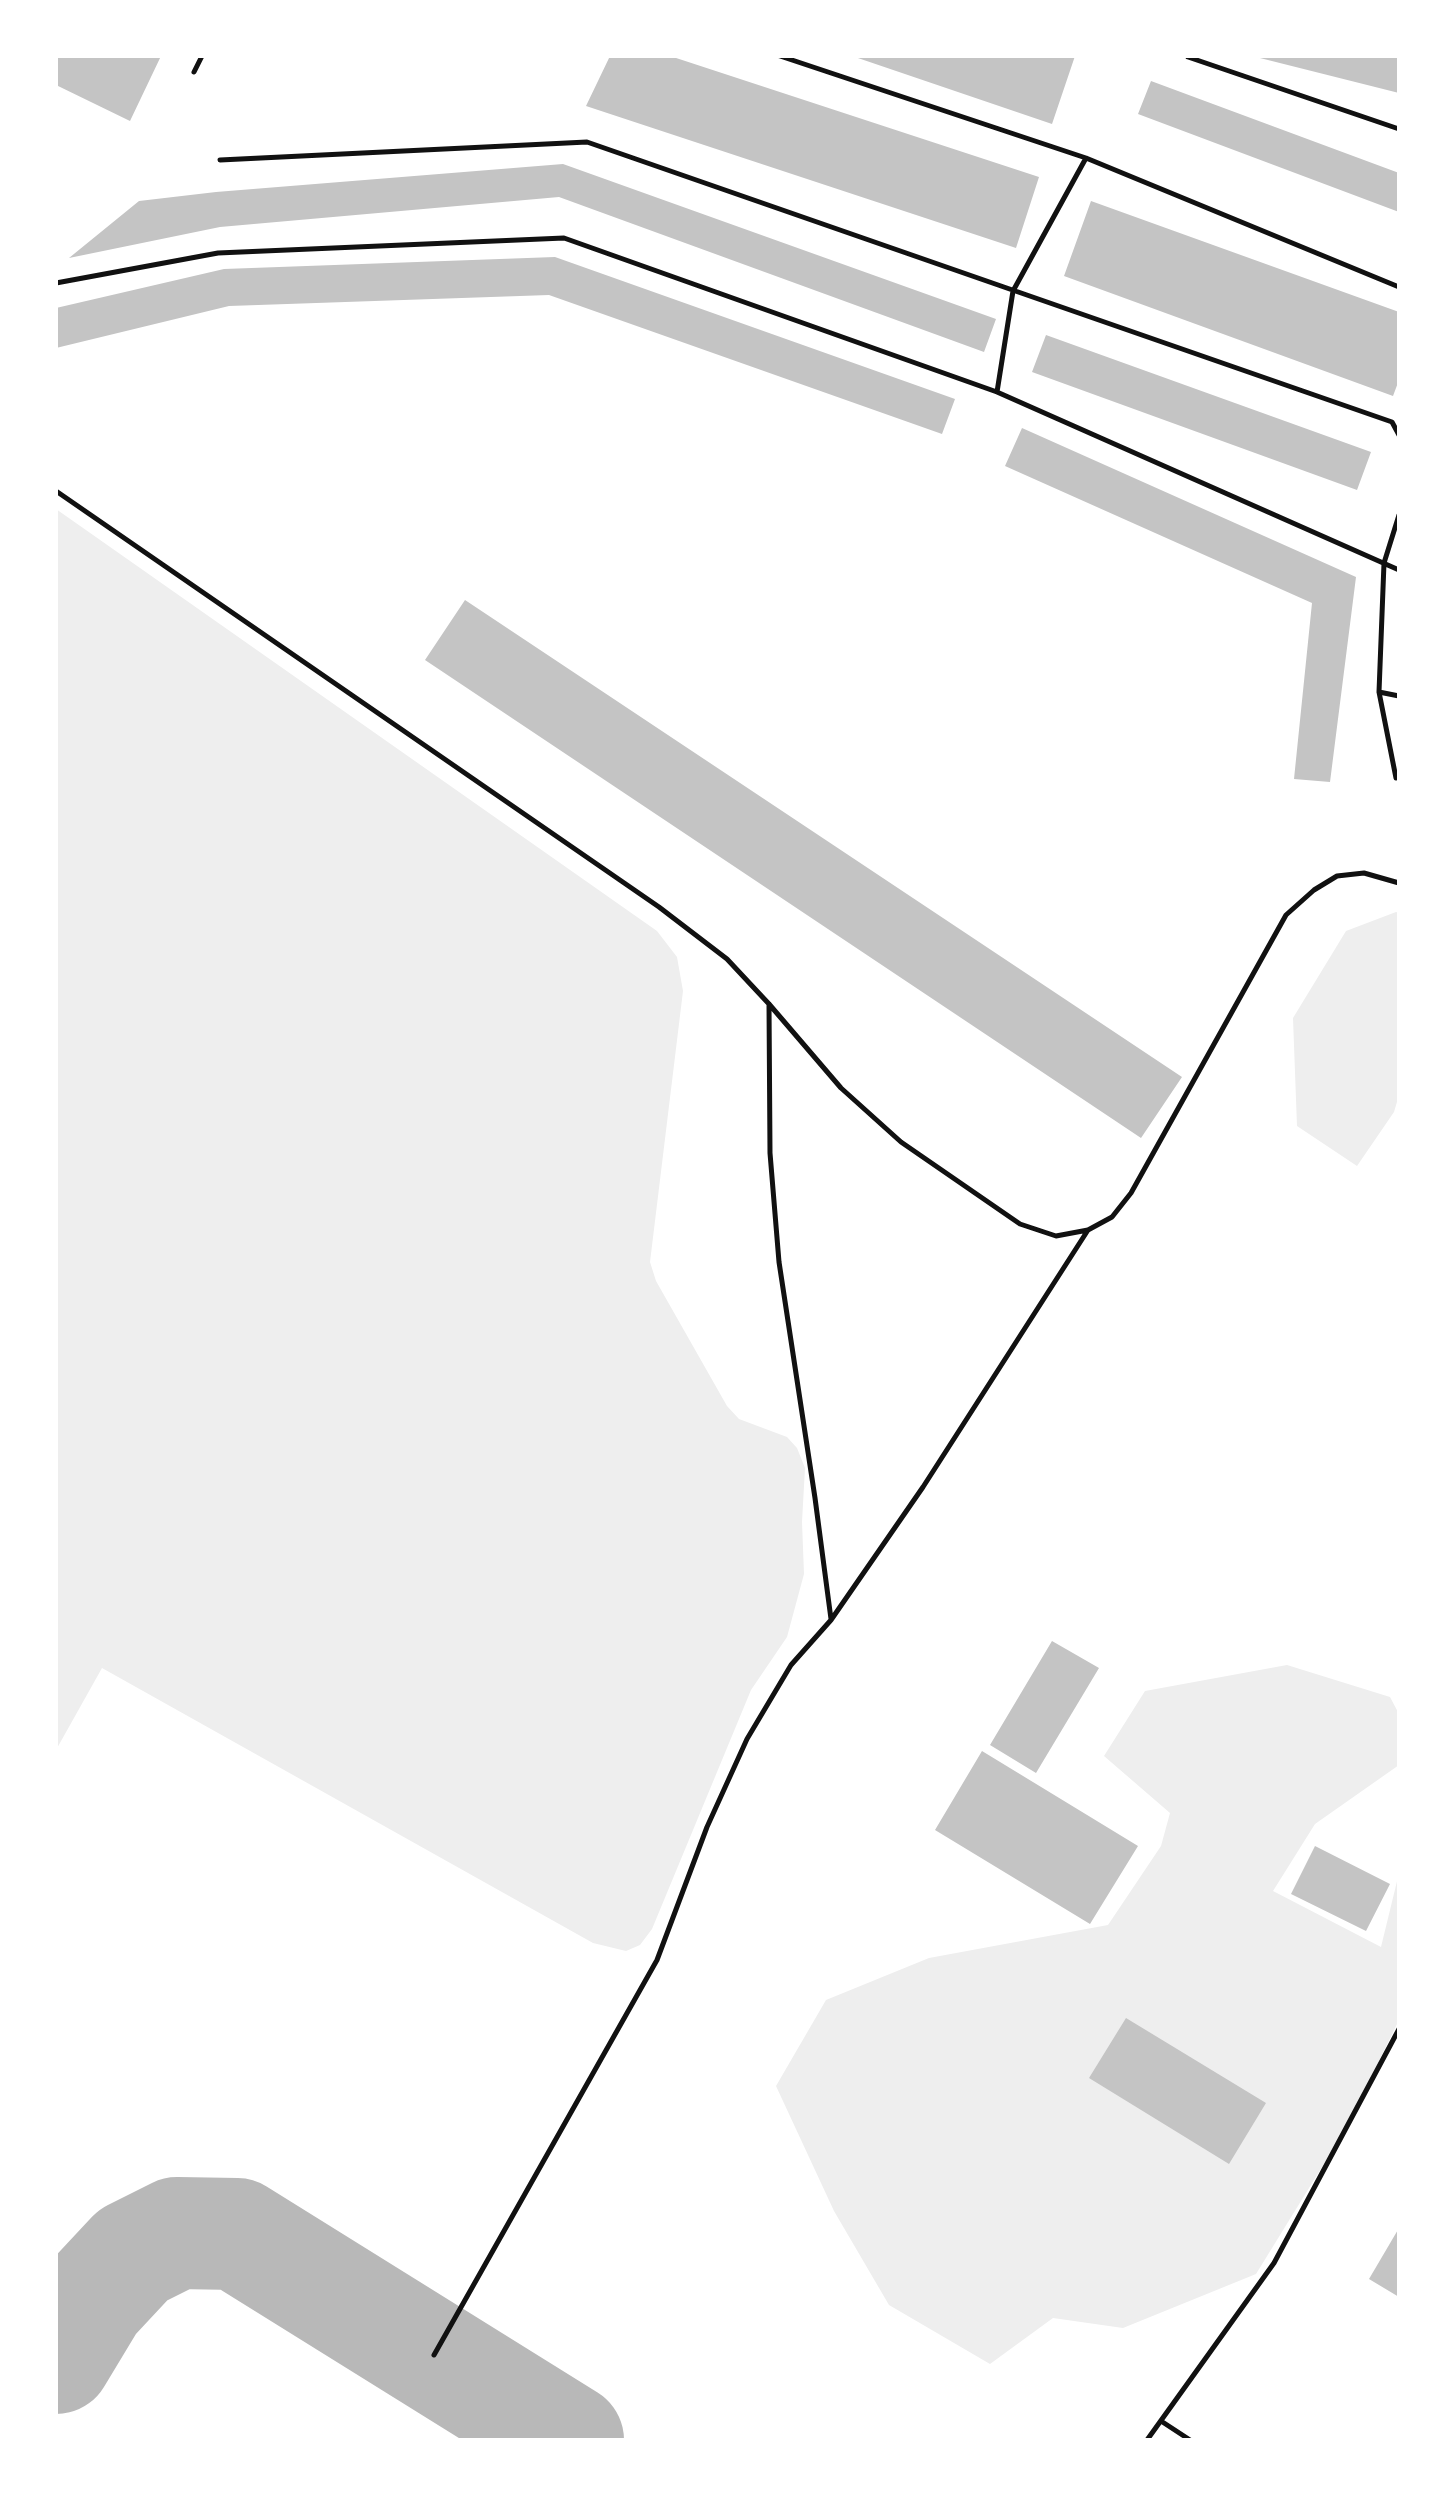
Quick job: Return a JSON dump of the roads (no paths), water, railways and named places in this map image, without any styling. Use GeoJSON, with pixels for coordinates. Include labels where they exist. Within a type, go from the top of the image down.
{"type":"FeatureCollection","features":[{"type":"Feature","properties":{"kind":"lane"},"geometry":{"type":"LineString","coordinates":[[194,72],[202,56]]}},
{"type":"Feature","properties":{"kind":"lane"},"geometry":{"type":"LineString","coordinates":[[780,56],[1086,158],[1399,287]]}},
{"type":"Feature","properties":{"kind":"lane"},"geometry":{"type":"LineString","coordinates":[[1188,57],[1399,129]]}},
{"type":"Feature","properties":{"kind":"lane"},"geometry":{"type":"LineString","coordinates":[[220,160],[587,142],[1392,422],[1399,435]]}},
{"type":"Feature","properties":{"kind":"lane"},"geometry":{"type":"LineString","coordinates":[[998,392],[1013,290],[1086,158]]}},
{"type":"Feature","properties":{"kind":"lane"},"geometry":{"type":"LineString","coordinates":[[56,283],[218,253],[564,238],[998,392],[1399,570]]}},
{"type":"Feature","properties":{"kind":"lane"},"geometry":{"type":"LineString","coordinates":[[56,491],[659,906],[727,959],[841,1088],[901,1142],[1020,1224],[1056,1236],[1088,1230],[1112,1217],[1131,1193],[1286,915],[1314,890],[1337,876],[1364,873],[1399,883]]}},
{"type":"Feature","properties":{"kind":"lane"},"geometry":{"type":"LineString","coordinates":[[1396,778],[1378,692],[1384,562],[1399,515]]}},
{"type":"Feature","properties":{"kind":"lane"},"geometry":{"type":"LineString","coordinates":[[1378,692],[1399,696]]}},
{"type":"Feature","properties":{"kind":"lane"},"geometry":{"type":"LineString","coordinates":[[769,1004],[770,1153],[779,1262],[831,1620]]}},
{"type":"Feature","properties":{"kind":"lane"},"geometry":{"type":"LineString","coordinates":[[434,2355],[657,1960],[707,1827],[747,1739],[791,1665],[831,1620],[923,1487],[1088,1230]]}},
{"type":"Feature","properties":{"kind":"lane"},"geometry":{"type":"LineString","coordinates":[[1147,2440],[1274,2263],[1399,2029]]}},
{"type":"Feature","properties":{"kind":"lane"},"geometry":{"type":"LineString","coordinates":[[1161,2421],[1191,2440]]}}]}
